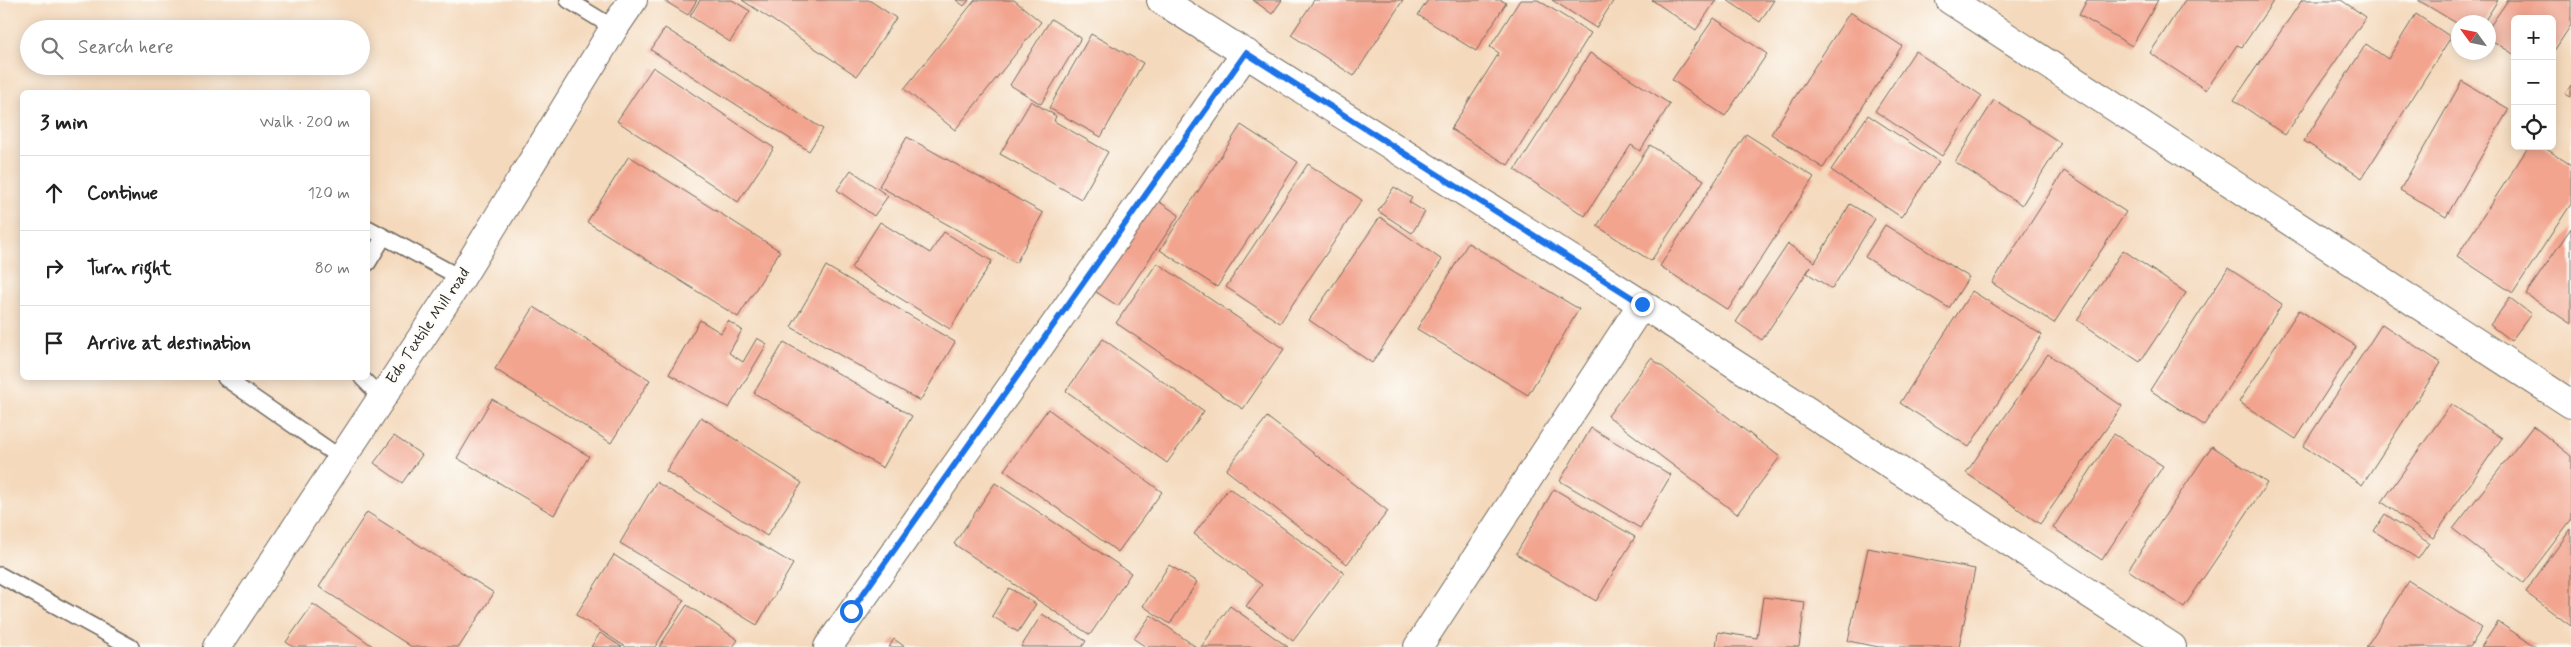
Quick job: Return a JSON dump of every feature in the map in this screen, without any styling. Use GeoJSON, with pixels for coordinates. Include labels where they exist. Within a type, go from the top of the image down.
{"type":"FeatureCollection","features":[{"type":"Feature","properties":{"kind":"street","name":"Edo Textile Mill road"},"geometry":{"type":"LineString","coordinates":[[217,647],[461,278],[633,0]]}},
{"type":"Feature","properties":{"kind":"street"},"geometry":{"type":"LineString","coordinates":[[1161,0],[1642,304],[2172,647]]}},
{"type":"Feature","properties":{"kind":"street"},"geometry":{"type":"LineString","coordinates":[[1950,0],[2571,404]]}},
{"type":"Feature","properties":{"kind":"street"},"geometry":{"type":"LineString","coordinates":[[828,647],[1246,53]]}},
{"type":"Feature","properties":{"kind":"street"},"geometry":{"type":"LineString","coordinates":[[1418,647],[1642,304]]}},
{"type":"Feature","properties":{"kind":"lane"},"geometry":{"type":"LineString","coordinates":[[568,0],[614,28]]}},
{"type":"Feature","properties":{"kind":"lane"},"geometry":{"type":"LineString","coordinates":[[370,229],[383,238],[427,258],[461,278]]}},
{"type":"Feature","properties":{"kind":"lane"},"geometry":{"type":"LineString","coordinates":[[370,260],[383,238]]}},
{"type":"Feature","properties":{"kind":"lane"},"geometry":{"type":"LineString","coordinates":[[228,380],[342,459]]}},
{"type":"Feature","properties":{"kind":"lane"},"geometry":{"type":"LineString","coordinates":[[364,380],[381,397]]}},
{"type":"Feature","properties":{"kind":"lane"},"geometry":{"type":"LineString","coordinates":[[0,575],[131,647]]}},
{"type":"Feature","properties":{"kind":"building"},"geometry":{"type":"Polygon","coordinates":[[[663,0],[697,0],[688,15],[663,0]]]}},
{"type":"Feature","properties":{"kind":"building"},"geometry":{"type":"Polygon","coordinates":[[[700,0],[732,0],[750,11],[730,42],[690,16],[700,0]]]}},
{"type":"Feature","properties":{"kind":"building"},"geometry":{"type":"Polygon","coordinates":[[[742,0],[869,0],[896,18],[857,76],[742,0]]]}},
{"type":"Feature","properties":{"kind":"building"},"geometry":{"type":"Polygon","coordinates":[[[956,0],[969,0],[964,6],[956,0]]]}},
{"type":"Feature","properties":{"kind":"building"},"geometry":{"type":"Polygon","coordinates":[[[975,0],[1014,0],[1041,22],[955,130],[904,89],[975,0]]]}},
{"type":"Feature","properties":{"kind":"building"},"geometry":{"type":"Polygon","coordinates":[[[1253,0],[1282,0],[1272,14],[1253,0]]]}},
{"type":"Feature","properties":{"kind":"building"},"geometry":{"type":"Polygon","coordinates":[[[1314,0],[1403,0],[1354,76],[1291,35],[1314,0]]]}},
{"type":"Feature","properties":{"kind":"building"},"geometry":{"type":"Polygon","coordinates":[[[1428,0],[1501,0],[1506,3],[1476,51],[1418,15],[1428,0]]]}},
{"type":"Feature","properties":{"kind":"building"},"geometry":{"type":"Polygon","coordinates":[[[1520,0],[1538,0],[1591,33],[1508,165],[1451,129],[1499,53],[1490,47],[1520,0]]]}},
{"type":"Feature","properties":{"kind":"building"},"geometry":{"type":"Polygon","coordinates":[[[1552,0],[1614,0],[1596,28],[1552,0]]]}},
{"type":"Feature","properties":{"kind":"building"},"geometry":{"type":"Polygon","coordinates":[[[1652,0],[1716,0],[1696,30],[1652,0]]]}},
{"type":"Feature","properties":{"kind":"building"},"geometry":{"type":"Polygon","coordinates":[[[1727,0],[1774,0],[1760,22],[1727,0]]]}},
{"type":"Feature","properties":{"kind":"building"},"geometry":{"type":"Polygon","coordinates":[[[2087,0],[2158,0],[2132,46],[2079,15],[2087,0]]]}},
{"type":"Feature","properties":{"kind":"building"},"geometry":{"type":"Polygon","coordinates":[[[2185,0],[2274,0],[2242,47],[2237,45],[2206,90],[2150,53],[2185,0]]]}},
{"type":"Feature","properties":{"kind":"building"},"geometry":{"type":"Polygon","coordinates":[[[2302,0],[2341,0],[2366,17],[2285,135],[2234,100],[2302,0]]]}},
{"type":"Feature","properties":{"kind":"building"},"geometry":{"type":"Polygon","coordinates":[[[2418,0],[2498,0],[2488,15],[2451,15],[2451,20],[2418,0]]]}},
{"type":"Feature","properties":{"kind":"building"},"geometry":{"type":"Polygon","coordinates":[[[2508,0],[2571,0],[2571,25],[2556,48],[2556,15],[2511,15],[2511,52],[2496,43],[2496,17],[2508,0]]]}},
{"type":"Feature","properties":{"kind":"building"},"geometry":{"type":"Polygon","coordinates":[[[1850,12],[1902,46],[1823,168],[1771,134],[1850,12]]]}},
{"type":"Feature","properties":{"kind":"building"},"geometry":{"type":"Polygon","coordinates":[[[2416,14],[2451,37],[2362,178],[2304,141],[2366,44],[2388,59],[2416,14]]]}},
{"type":"Feature","properties":{"kind":"building"},"geometry":{"type":"Polygon","coordinates":[[[1714,18],[1767,54],[1725,116],[1672,80],[1714,18]]]}},
{"type":"Feature","properties":{"kind":"building"},"geometry":{"type":"Polygon","coordinates":[[[1051,19],[1081,38],[1041,104],[1010,85],[1051,19]]]}},
{"type":"Feature","properties":{"kind":"building"},"geometry":{"type":"Polygon","coordinates":[[[665,28],[823,129],[809,151],[651,50],[665,28]]]}},
{"type":"Feature","properties":{"kind":"building"},"geometry":{"type":"Polygon","coordinates":[[[1091,34],[1143,63],[1101,137],[1049,108],[1091,34]]]}},
{"type":"Feature","properties":{"kind":"building"},"geometry":{"type":"Polygon","coordinates":[[[1915,51],[1982,96],[1942,156],[1875,111],[1915,51]]]}},
{"type":"Feature","properties":{"kind":"building"},"geometry":{"type":"Polygon","coordinates":[[[1590,53],[1670,104],[1640,151],[1631,145],[1585,216],[1515,170],[1590,53]]]}},
{"type":"Feature","properties":{"kind":"building"},"geometry":{"type":"Polygon","coordinates":[[[653,67],[774,148],[738,202],[617,121],[653,67]]]}},
{"type":"Feature","properties":{"kind":"building"},"geometry":{"type":"Polygon","coordinates":[[[2462,81],[2509,109],[2446,217],[2400,190],[2462,81]]]}},
{"type":"Feature","properties":{"kind":"building"},"geometry":{"type":"Polygon","coordinates":[[[2571,85],[2571,97],[2565,94],[2571,85]]]}},
{"type":"Feature","properties":{"kind":"building"},"geometry":{"type":"Polygon","coordinates":[[[1994,100],[2061,143],[2022,205],[1955,162],[1994,100]]]}},
{"type":"Feature","properties":{"kind":"building"},"geometry":{"type":"Polygon","coordinates":[[[1031,101],[1056,116],[1054,121],[1108,152],[1081,199],[1000,154],[1031,101]]]}},
{"type":"Feature","properties":{"kind":"building"},"geometry":{"type":"Polygon","coordinates":[[[1868,115],[1939,162],[1901,217],[1831,170],[1868,115]]]}},
{"type":"Feature","properties":{"kind":"building"},"geometry":{"type":"Polygon","coordinates":[[[1241,125],[1298,162],[1217,287],[1160,250],[1241,125]]]}},
{"type":"Feature","properties":{"kind":"building"},"geometry":{"type":"Polygon","coordinates":[[[1746,134],[1814,177],[1728,310],[1660,266],[1746,134]]]}},
{"type":"Feature","properties":{"kind":"building"},"geometry":{"type":"Polygon","coordinates":[[[907,137],[1043,213],[1016,263],[879,186],[907,137]]]}},
{"type":"Feature","properties":{"kind":"building"},"geometry":{"type":"Polygon","coordinates":[[[1650,145],[1704,180],[1651,261],[1597,226],[1650,145]]]}},
{"type":"Feature","properties":{"kind":"building"},"geometry":{"type":"Polygon","coordinates":[[[2526,150],[2548,150],[2571,165],[2571,204],[2513,293],[2457,256],[2526,150]]]}},
{"type":"Feature","properties":{"kind":"building"},"geometry":{"type":"Polygon","coordinates":[[[629,156],[780,251],[738,317],[587,222],[629,156]]]}},
{"type":"Feature","properties":{"kind":"building"},"geometry":{"type":"Polygon","coordinates":[[[1308,164],[1362,200],[1280,323],[1226,287],[1308,164]]]}},
{"type":"Feature","properties":{"kind":"building"},"geometry":{"type":"Polygon","coordinates":[[[851,170],[888,196],[874,216],[837,190],[851,170]]]}},
{"type":"Feature","properties":{"kind":"building"},"geometry":{"type":"Polygon","coordinates":[[[2064,171],[2126,212],[2054,323],[1992,283],[2064,171]]]}},
{"type":"Feature","properties":{"kind":"building"},"geometry":{"type":"Polygon","coordinates":[[[1394,187],[1412,198],[1409,202],[1425,212],[1412,233],[1378,211],[1394,187]]]}},
{"type":"Feature","properties":{"kind":"building"},"geometry":{"type":"Polygon","coordinates":[[[1149,195],[1179,215],[1118,306],[1087,286],[1149,195]]]}},
{"type":"Feature","properties":{"kind":"building"},"geometry":{"type":"Polygon","coordinates":[[[1850,204],[1875,219],[1832,289],[1807,273],[1811,266],[1762,340],[1736,322],[1788,244],[1815,262],[1850,204]]]}},
{"type":"Feature","properties":{"kind":"building"},"geometry":{"type":"Polygon","coordinates":[[[1380,217],[1442,260],[1372,363],[1309,320],[1380,217]]]}},
{"type":"Feature","properties":{"kind":"building"},"geometry":{"type":"Polygon","coordinates":[[[880,222],[930,253],[944,232],[992,261],[950,329],[851,268],[880,222]]]}},
{"type":"Feature","properties":{"kind":"building"},"geometry":{"type":"Polygon","coordinates":[[[1885,225],[1969,277],[1949,308],[1865,257],[1885,225]]]}},
{"type":"Feature","properties":{"kind":"building"},"geometry":{"type":"Polygon","coordinates":[[[2571,228],[2571,324],[2526,294],[2571,228]]]}},
{"type":"Feature","properties":{"kind":"building"},"geometry":{"type":"Polygon","coordinates":[[[1468,243],[1579,309],[1528,395],[1417,329],[1468,243]]]}},
{"type":"Feature","properties":{"kind":"building"},"geometry":{"type":"Polygon","coordinates":[[[2123,250],[2186,293],[2140,362],[2077,320],[2123,250]]]}},
{"type":"Feature","properties":{"kind":"building"},"geometry":{"type":"Polygon","coordinates":[[[1157,263],[1284,349],[1243,409],[1116,323],[1157,263]]]}},
{"type":"Feature","properties":{"kind":"building"},"geometry":{"type":"Polygon","coordinates":[[[826,266],[955,342],[920,401],[791,327],[826,266]]]}},
{"type":"Feature","properties":{"kind":"building"},"geometry":{"type":"Polygon","coordinates":[[[2228,268],[2282,304],[2204,425],[2150,390],[2228,268]]]}},
{"type":"Feature","properties":{"kind":"building"},"geometry":{"type":"Polygon","coordinates":[[[1972,291],[2042,335],[1969,447],[1900,403],[1972,291]]]}},
{"type":"Feature","properties":{"kind":"building"},"geometry":{"type":"Polygon","coordinates":[[[2510,298],[2531,314],[2511,341],[2490,325],[2510,298]]]}},
{"type":"Feature","properties":{"kind":"building"},"geometry":{"type":"Polygon","coordinates":[[[534,307],[650,380],[611,443],[495,369],[534,307]]]}},
{"type":"Feature","properties":{"kind":"building"},"geometry":{"type":"Polygon","coordinates":[[[2299,310],[2356,346],[2296,439],[2239,402],[2299,310]]]}},
{"type":"Feature","properties":{"kind":"building"},"geometry":{"type":"Polygon","coordinates":[[[700,320],[721,333],[728,321],[742,330],[729,353],[743,362],[757,338],[767,344],[729,408],[669,374],[700,320]]]}},
{"type":"Feature","properties":{"kind":"building"},"geometry":{"type":"Polygon","coordinates":[[[2382,324],[2441,363],[2362,485],[2303,446],[2382,324]]]}},
{"type":"Feature","properties":{"kind":"building"},"geometry":{"type":"Polygon","coordinates":[[[1103,339],[1204,411],[1167,463],[1066,391],[1103,339]]]}},
{"type":"Feature","properties":{"kind":"building"},"geometry":{"type":"Polygon","coordinates":[[[784,342],[912,416],[883,468],[754,393],[784,342]]]}},
{"type":"Feature","properties":{"kind":"building"},"geometry":{"type":"Polygon","coordinates":[[[2048,354],[2122,406],[2040,524],[1966,473],[2048,354]]]}},
{"type":"Feature","properties":{"kind":"building"},"geometry":{"type":"Polygon","coordinates":[[[1651,358],[1780,457],[1737,514],[1608,416],[1651,358]]]}},
{"type":"Feature","properties":{"kind":"building"},"geometry":{"type":"Polygon","coordinates":[[[492,399],[589,456],[554,515],[457,458],[492,399]]]}},
{"type":"Feature","properties":{"kind":"building"},"geometry":{"type":"Polygon","coordinates":[[[2451,404],[2502,438],[2433,538],[2382,502],[2451,404]]]}},
{"type":"Feature","properties":{"kind":"building"},"geometry":{"type":"Polygon","coordinates":[[[1048,409],[1162,492],[1118,552],[1004,470],[1048,409]]]}},
{"type":"Feature","properties":{"kind":"building"},"geometry":{"type":"Polygon","coordinates":[[[701,417],[802,483],[767,536],[666,471],[701,417]]]}},
{"type":"Feature","properties":{"kind":"building"},"geometry":{"type":"Polygon","coordinates":[[[1267,417],[1388,511],[1347,564],[1226,470],[1267,417]]]}},
{"type":"Feature","properties":{"kind":"building"},"geometry":{"type":"Polygon","coordinates":[[[2533,426],[2571,456],[2571,520],[2523,583],[2453,529],[2533,426]]]}},
{"type":"Feature","properties":{"kind":"building"},"geometry":{"type":"Polygon","coordinates":[[[1591,428],[1671,475],[1640,528],[1560,481],[1591,428]]]}},
{"type":"Feature","properties":{"kind":"building"},"geometry":{"type":"Polygon","coordinates":[[[2114,434],[2163,466],[2102,560],[2053,528],[2114,434]]]}},
{"type":"Feature","properties":{"kind":"building"},"geometry":{"type":"Polygon","coordinates":[[[394,436],[422,455],[402,483],[374,463],[394,436]]]}},
{"type":"Feature","properties":{"kind":"building"},"geometry":{"type":"Polygon","coordinates":[[[2212,446],[2267,483],[2184,607],[2128,570],[2212,446]]]}},
{"type":"Feature","properties":{"kind":"building"},"geometry":{"type":"Polygon","coordinates":[[[656,482],[793,564],[757,625],[620,543],[656,482]]]}},
{"type":"Feature","properties":{"kind":"building"},"geometry":{"type":"Polygon","coordinates":[[[995,483],[1131,573],[1090,635],[954,544],[995,483]]]}},
{"type":"Feature","properties":{"kind":"building"},"geometry":{"type":"Polygon","coordinates":[[[1229,488],[1344,573],[1293,641],[1246,606],[1262,585],[1194,534],[1229,488]]]}},
{"type":"Feature","properties":{"kind":"building"},"geometry":{"type":"Polygon","coordinates":[[[1554,489],[1635,537],[1596,601],[1516,554],[1554,489]]]}},
{"type":"Feature","properties":{"kind":"building"},"geometry":{"type":"Polygon","coordinates":[[[367,512],[494,593],[459,647],[412,647],[319,587],[367,512]]]}},
{"type":"Feature","properties":{"kind":"building"},"geometry":{"type":"Polygon","coordinates":[[[2385,514],[2429,543],[2418,559],[2374,531],[2385,514]]]}},
{"type":"Feature","properties":{"kind":"building"},"geometry":{"type":"Polygon","coordinates":[[[2571,529],[2571,626],[2525,592],[2571,529]]]}},
{"type":"Feature","properties":{"kind":"building"},"geometry":{"type":"Polygon","coordinates":[[[1868,548],[1975,569],[1959,647],[1879,647],[1848,641],[1868,548]]]}},
{"type":"Feature","properties":{"kind":"building"},"geometry":{"type":"Polygon","coordinates":[[[614,555],[684,600],[655,647],[626,647],[576,615],[614,555]]]}},
{"type":"Feature","properties":{"kind":"building"},"geometry":{"type":"Polygon","coordinates":[[[1169,565],[1197,582],[1170,624],[1143,606],[1169,565]]]}},
{"type":"Feature","properties":{"kind":"building"},"geometry":{"type":"Polygon","coordinates":[[[2409,581],[2482,628],[2470,647],[2366,647],[2409,581]]]}},
{"type":"Feature","properties":{"kind":"building"},"geometry":{"type":"Polygon","coordinates":[[[1009,588],[1036,604],[1018,632],[992,616],[1009,588]]]}},
{"type":"Feature","properties":{"kind":"building"},"geometry":{"type":"Polygon","coordinates":[[[1763,597],[1805,602],[1799,647],[1716,647],[1718,632],[1757,638],[1763,597]]]}},
{"type":"Feature","properties":{"kind":"building"},"geometry":{"type":"Polygon","coordinates":[[[313,604],[374,647],[293,647],[286,642],[313,604]]]}},
{"type":"Feature","properties":{"kind":"building"},"geometry":{"type":"Polygon","coordinates":[[[687,605],[738,640],[733,647],[659,647],[687,605]]]}},
{"type":"Feature","properties":{"kind":"building"},"geometry":{"type":"Polygon","coordinates":[[[1230,606],[1288,647],[1201,647],[1230,606]]]}},
{"type":"Feature","properties":{"kind":"building"},"geometry":{"type":"Polygon","coordinates":[[[1042,614],[1086,641],[1082,647],[1021,647],[1042,614]]]}},
{"type":"Feature","properties":{"kind":"building"},"geometry":{"type":"Polygon","coordinates":[[[1151,615],[1196,647],[1146,647],[1134,639],[1151,615]]]}},
{"type":"Feature","properties":{"kind":"building"},"geometry":{"type":"Polygon","coordinates":[[[2498,622],[2536,647],[2481,647],[2498,622]]]}},
{"type":"Feature","properties":{"kind":"building"},"geometry":{"type":"Polygon","coordinates":[[[600,633],[622,647],[591,647],[600,633]]]}},
{"type":"Feature","properties":{"kind":"building"},"geometry":{"type":"Polygon","coordinates":[[[894,639],[905,647],[889,647],[894,639]]]}},
{"type":"Feature","properties":{"kind":"route"},"geometry":{"type":"LineString","coordinates":[[851,611],[1246,53],[1642,304]]}}]}
